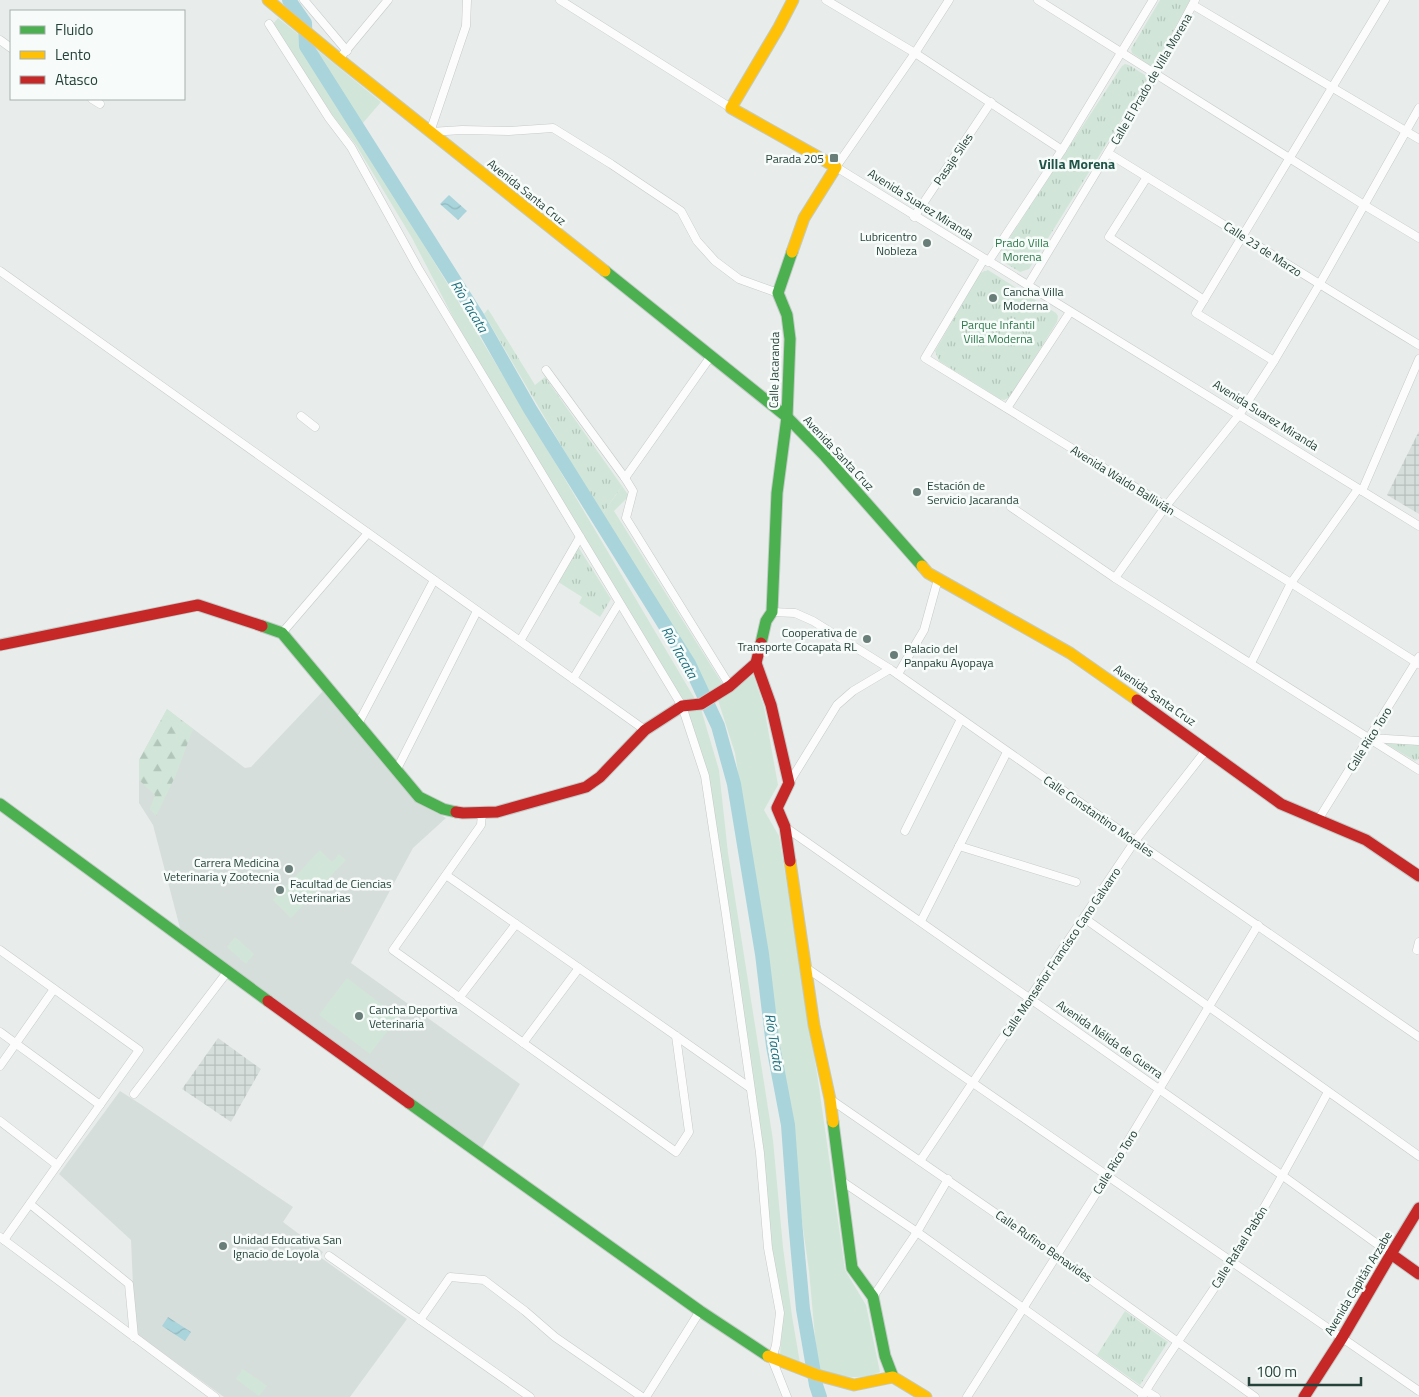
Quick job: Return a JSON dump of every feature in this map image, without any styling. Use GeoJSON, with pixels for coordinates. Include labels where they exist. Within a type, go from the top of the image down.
{"type":"FeatureCollection","features":[{"type":"Feature","properties":{"kind":"main road","name":"Avenida Santa Cruz"},"geometry":{"type":"LineString","coordinates":[[268,0],[315,40],[343,55],[430,132],[786,417],[825,456],[928,573],[1070,653],[1207,748],[1281,804],[1366,840],[1419,876]]}},
{"type":"Feature","properties":{"kind":"main road"},"geometry":{"type":"LineString","coordinates":[[731,108],[793,0]]}},
{"type":"Feature","properties":{"kind":"main road","name":"Avenida Suarez Miranda"},"geometry":{"type":"LineString","coordinates":[[731,108],[836,167]]}},
{"type":"Feature","properties":{"kind":"main road"},"geometry":{"type":"LineString","coordinates":[[778,292],[804,218],[836,167]]}},
{"type":"Feature","properties":{"kind":"main road","name":"Calle Jacaranda"},"geometry":{"type":"LineString","coordinates":[[756,664],[766,621],[772,612],[777,493],[786,417],[790,338],[787,315],[778,292]]}},
{"type":"Feature","properties":{"kind":"main road"},"geometry":{"type":"LineString","coordinates":[[0,645],[198,605],[282,633],[419,797],[443,809],[463,813],[496,812],[586,787],[600,777],[645,730],[682,706],[706,701],[730,686],[756,664],[771,705],[789,783],[777,808],[785,827],[814,1025],[830,1099],[852,1268],[873,1297],[885,1356],[893,1377],[926,1397]]}},
{"type":"Feature","properties":{"kind":"main road"},"geometry":{"type":"LineString","coordinates":[[0,804],[379,1082],[700,1311],[772,1360],[854,1385],[893,1377]]}},
{"type":"Feature","properties":{"kind":"main road","name":"Avenida Capitán Arzabe"},"geometry":{"type":"LineString","coordinates":[[1304,1397],[1342,1338],[1419,1208]]}},
{"type":"Feature","properties":{"kind":"main road","name":"Avenida Nélida de Guerra"},"geometry":{"type":"LineString","coordinates":[[1391,1254],[1419,1274]]}},
{"type":"Feature","properties":{"kind":"street"},"geometry":{"type":"LineString","coordinates":[[304,0],[343,55],[388,0]]}},
{"type":"Feature","properties":{"kind":"street"},"geometry":{"type":"LineString","coordinates":[[467,0],[466,26],[430,132],[462,130],[509,131],[552,128],[611,164],[681,211],[697,241],[714,261],[739,279],[778,292]]}},
{"type":"Feature","properties":{"kind":"street","name":"Avenida Suarez Miranda"},"geometry":{"type":"LineString","coordinates":[[560,0],[731,108]]}},
{"type":"Feature","properties":{"kind":"street"},"geometry":{"type":"LineString","coordinates":[[826,0],[915,53],[1062,150]]}},
{"type":"Feature","properties":{"kind":"street"},"geometry":{"type":"LineString","coordinates":[[836,167],[915,53],[949,0]]}},
{"type":"Feature","properties":{"kind":"street"},"geometry":{"type":"LineString","coordinates":[[1038,0],[1419,238]]}},
{"type":"Feature","properties":{"kind":"street"},"geometry":{"type":"LineString","coordinates":[[986,260],[1062,150],[1153,0]]}},
{"type":"Feature","properties":{"kind":"street"},"geometry":{"type":"LineString","coordinates":[[1274,361],[1196,313],[1385,0]]}},
{"type":"Feature","properties":{"kind":"street"},"geometry":{"type":"LineString","coordinates":[[1194,2],[1419,139]]}},
{"type":"Feature","properties":{"kind":"street","name":"Calle El Prado de Villa Morena"},"geometry":{"type":"LineString","coordinates":[[1028,285],[1156,73],[1194,2]]}},
{"type":"Feature","properties":{"kind":"street"},"geometry":{"type":"LineString","coordinates":[[269,24],[351,147],[418,268],[682,706],[705,776],[749,1088],[760,1153],[768,1248],[780,1313],[772,1360],[787,1397]]}},
{"type":"Feature","properties":{"kind":"street"},"geometry":{"type":"LineString","coordinates":[[94,100],[100,104]]}},
{"type":"Feature","properties":{"kind":"street","name":"Pasaje Siles"},"geometry":{"type":"LineString","coordinates":[[914,216],[991,102]]}},
{"type":"Feature","properties":{"kind":"street"},"geometry":{"type":"LineString","coordinates":[[1116,578],[1166,506],[1239,415],[1274,361],[1419,108]]}},
{"type":"Feature","properties":{"kind":"street","name":"Calle 23 de Marzo"},"geometry":{"type":"LineString","coordinates":[[1108,153],[1419,345]]}},
{"type":"Feature","properties":{"kind":"street","name":"Avenida Suarez Miranda"},"geometry":{"type":"LineString","coordinates":[[836,167],[1419,526]]}},
{"type":"Feature","properties":{"kind":"street"},"geometry":{"type":"LineString","coordinates":[[1147,177],[1108,237],[1204,300]]}},
{"type":"Feature","properties":{"kind":"street","name":"Avenida Waldo Ballivián"},"geometry":{"type":"LineString","coordinates":[[986,260],[925,358],[1418,661]]}},
{"type":"Feature","properties":{"kind":"street"},"geometry":{"type":"LineString","coordinates":[[0,271],[645,730]]}},
{"type":"Feature","properties":{"kind":"street"},"geometry":{"type":"LineString","coordinates":[[1007,408],[1070,312]]}},
{"type":"Feature","properties":{"kind":"street"},"geometry":{"type":"LineString","coordinates":[[625,478],[711,356]]}},
{"type":"Feature","properties":{"kind":"street"},"geometry":{"type":"LineString","coordinates":[[1251,663],[1291,583],[1360,490],[1419,359]]}},
{"type":"Feature","properties":{"kind":"street"},"geometry":{"type":"LineString","coordinates":[[546,370],[633,491],[626,518],[730,686]]}},
{"type":"Feature","properties":{"kind":"street"},"geometry":{"type":"LineString","coordinates":[[301,416],[315,427]]}},
{"type":"Feature","properties":{"kind":"street"},"geometry":{"type":"LineString","coordinates":[[1011,508],[1116,578],[1418,768]]}},
{"type":"Feature","properties":{"kind":"street"},"geometry":{"type":"LineString","coordinates":[[282,633],[368,533]]}},
{"type":"Feature","properties":{"kind":"street"},"geometry":{"type":"LineString","coordinates":[[520,641],[580,537]]}},
{"type":"Feature","properties":{"kind":"street"},"geometry":{"type":"LineString","coordinates":[[898,674],[924,630],[938,579]]}},
{"type":"Feature","properties":{"kind":"street"},"geometry":{"type":"LineString","coordinates":[[358,724],[434,580]]}},
{"type":"Feature","properties":{"kind":"street"},"geometry":{"type":"LineString","coordinates":[[573,679],[619,603]]}},
{"type":"Feature","properties":{"kind":"street"},"geometry":{"type":"LineString","coordinates":[[397,769],[477,610]]}},
{"type":"Feature","properties":{"kind":"street","name":"Calle Constantino Morales"},"geometry":{"type":"LineString","coordinates":[[772,612],[796,614],[813,621],[898,674],[1007,752],[1419,1037]]}},
{"type":"Feature","properties":{"kind":"street","name":"Calle Rico Toro"},"geometry":{"type":"LineString","coordinates":[[1318,820],[1418,661]]}},
{"type":"Feature","properties":{"kind":"street"},"geometry":{"type":"LineString","coordinates":[[789,783],[836,705],[853,691],[890,669]]}},
{"type":"Feature","properties":{"kind":"street"},"geometry":{"type":"LineString","coordinates":[[905,831],[961,719]]}},
{"type":"Feature","properties":{"kind":"street"},"geometry":{"type":"LineString","coordinates":[[1370,738],[1419,741]]}},
{"type":"Feature","properties":{"kind":"street","name":"Calle Monseñor Francisco Cano Galvarro"},"geometry":{"type":"LineString","coordinates":[[920,1160],[1135,841],[1207,748]]}},
{"type":"Feature","properties":{"kind":"street"},"geometry":{"type":"LineString","coordinates":[[921,921],[1007,752]]}},
{"type":"Feature","properties":{"kind":"street"},"geometry":{"type":"LineString","coordinates":[[482,812],[481,825],[393,950],[676,1152],[689,1132],[676,1036]]}},
{"type":"Feature","properties":{"kind":"street","name":"Avenida Nélida de Guerra"},"geometry":{"type":"LineString","coordinates":[[785,827],[1283,1176],[1391,1254]]}},
{"type":"Feature","properties":{"kind":"street"},"geometry":{"type":"LineString","coordinates":[[959,846],[1076,882]]}},
{"type":"Feature","properties":{"kind":"street"},"geometry":{"type":"LineString","coordinates":[[446,875],[749,1088]]}},
{"type":"Feature","properties":{"kind":"street"},"geometry":{"type":"LineString","coordinates":[[1084,918],[1419,1156]]}},
{"type":"Feature","properties":{"kind":"street"},"geometry":{"type":"LineString","coordinates":[[459,998],[516,924]]}},
{"type":"Feature","properties":{"kind":"street","name":"Calle Rico Toro"},"geometry":{"type":"LineString","coordinates":[[967,1397],[1107,1176],[1258,925]]}},
{"type":"Feature","properties":{"kind":"street"},"geometry":{"type":"LineString","coordinates":[[0,950],[139,1050],[30,1204],[2,1239],[215,1397]]}},
{"type":"Feature","properties":{"kind":"street"},"geometry":{"type":"LineString","coordinates":[[805,967],[1419,1391]]}},
{"type":"Feature","properties":{"kind":"street"},"geometry":{"type":"LineString","coordinates":[[522,1043],[579,968]]}},
{"type":"Feature","properties":{"kind":"street"},"geometry":{"type":"LineString","coordinates":[[134,1094],[228,971]]}},
{"type":"Feature","properties":{"kind":"street"},"geometry":{"type":"LineString","coordinates":[[0,1066],[54,989]]}},
{"type":"Feature","properties":{"kind":"street"},"geometry":{"type":"LineString","coordinates":[[0,1032],[100,1105]]}},
{"type":"Feature","properties":{"kind":"street","name":"Calle Rafael Pabón"},"geometry":{"type":"LineString","coordinates":[[1144,1394],[1177,1341],[1232,1262],[1283,1176],[1328,1092]]}},
{"type":"Feature","properties":{"kind":"street","name":"Calle Rufino Benavides"},"geometry":{"type":"LineString","coordinates":[[830,1099],[1056,1254],[1255,1397]]}},
{"type":"Feature","properties":{"kind":"street"},"geometry":{"type":"LineString","coordinates":[[0,1121],[57,1165]]}},
{"type":"Feature","properties":{"kind":"street"},"geometry":{"type":"LineString","coordinates":[[873,1297],[917,1232],[948,1179]]}},
{"type":"Feature","properties":{"kind":"street"},"geometry":{"type":"LineString","coordinates":[[840,1180],[917,1232],[1144,1394],[1156,1397]]}},
{"type":"Feature","properties":{"kind":"street"},"geometry":{"type":"LineString","coordinates":[[30,1204],[128,1284],[134,1336]]}},
{"type":"Feature","properties":{"kind":"street"},"geometry":{"type":"LineString","coordinates":[[329,1256],[530,1397]]}},
{"type":"Feature","properties":{"kind":"street"},"geometry":{"type":"LineString","coordinates":[[420,1320],[450,1277],[484,1280],[555,1337],[642,1397]]}},
{"type":"Feature","properties":{"kind":"street"},"geometry":{"type":"LineString","coordinates":[[646,1397],[700,1311]]}},
{"type":"Feature","properties":{"kind":"shaded area"},"geometry":{"type":"Polygon","coordinates":[[[1419,431],[1419,514],[1387,495],[1419,431]]]}},
{"type":"Feature","properties":{"kind":"shaded area","name":"Facultad de Ciencias Veterinarias"},"geometry":{"type":"Polygon","coordinates":[[[323,691],[342,711],[415,801],[446,818],[413,848],[351,963],[520,1084],[482,1148],[181,932],[153,825],[139,803],[139,760],[167,709],[245,768],[251,767],[323,691]]]}},
{"type":"Feature","properties":{"kind":"shaded area"},"geometry":{"type":"Polygon","coordinates":[[[218,1038],[261,1069],[231,1122],[182,1089],[218,1038]]]}},
{"type":"Feature","properties":{"kind":"shaded area","name":"Unidad Educativa San Ignacio de Loyola"},"geometry":{"type":"Polygon","coordinates":[[[120,1091],[293,1207],[283,1222],[323,1252],[320,1257],[407,1319],[350,1397],[224,1397],[135,1333],[131,1240],[59,1174],[120,1091]]]}},
{"type":"Feature","properties":{"kind":"green space"},"geometry":{"type":"Polygon","coordinates":[[[1160,0],[1190,0],[1155,64],[1151,66],[1132,53],[1131,49],[1160,0]]]}},
{"type":"Feature","properties":{"kind":"green space"},"geometry":{"type":"Polygon","coordinates":[[[278,18],[303,38],[302,44],[524,410],[695,699],[682,701],[455,321],[412,238],[356,145],[333,116],[273,24],[278,18]]]}},
{"type":"Feature","properties":{"kind":"green space"},"geometry":{"type":"Polygon","coordinates":[[[311,45],[381,102],[362,124],[311,45]]]}},
{"type":"Feature","properties":{"kind":"green space","name":"Prado Villa Morena"},"geometry":{"type":"Polygon","coordinates":[[[1125,64],[1145,75],[1146,80],[1029,269],[1020,272],[1002,261],[1001,251],[1125,64]]]}},
{"type":"Feature","properties":{"kind":"green space","name":"Parque Infantil Villa Moderna"},"geometry":{"type":"Polygon","coordinates":[[[988,270],[1058,316],[1057,322],[1010,397],[1004,400],[939,361],[935,351],[980,273],[988,270]]]}},
{"type":"Feature","properties":{"kind":"green space"},"geometry":{"type":"Polygon","coordinates":[[[488,309],[535,385],[545,377],[622,486],[602,515],[484,314],[488,309]]]}},
{"type":"Feature","properties":{"kind":"green space"},"geometry":{"type":"Polygon","coordinates":[[[622,486],[629,496],[614,511],[722,683],[708,694],[672,627],[602,515],[622,486]]]}},
{"type":"Feature","properties":{"kind":"green space"},"geometry":{"type":"Polygon","coordinates":[[[577,545],[611,599],[600,617],[579,603],[582,597],[555,580],[577,545]]]}},
{"type":"Feature","properties":{"kind":"green space"},"geometry":{"type":"Polygon","coordinates":[[[753,675],[764,707],[778,785],[764,810],[779,836],[818,1080],[845,1270],[866,1305],[880,1372],[864,1377],[849,1377],[818,1370],[809,1271],[755,885],[735,753],[718,700],[753,675]]]}},
{"type":"Feature","properties":{"kind":"green space"},"geometry":{"type":"Polygon","coordinates":[[[167,709],[193,729],[175,777],[156,816],[150,809],[155,795],[139,780],[139,760],[167,709]]]}},
{"type":"Feature","properties":{"kind":"green space"},"geometry":{"type":"Polygon","coordinates":[[[701,709],[719,770],[728,853],[773,1140],[783,1247],[800,1363],[780,1356],[783,1314],[771,1248],[709,779],[687,711],[701,709]]]}},
{"type":"Feature","properties":{"kind":"green space"},"geometry":{"type":"Polygon","coordinates":[[[1383,742],[1419,744],[1419,759],[1415,761],[1383,742]]]}},
{"type":"Feature","properties":{"kind":"green space"},"geometry":{"type":"Polygon","coordinates":[[[320,850],[332,862],[339,854],[346,860],[291,918],[273,900],[320,850]]]}},
{"type":"Feature","properties":{"kind":"green space"},"geometry":{"type":"Polygon","coordinates":[[[235,937],[254,954],[246,964],[227,947],[235,937]]]}},
{"type":"Feature","properties":{"kind":"green space","name":"Cancha Deportiva Veterinaria"},"geometry":{"type":"Polygon","coordinates":[[[347,978],[398,1017],[370,1054],[319,1015],[347,978]]]}},
{"type":"Feature","properties":{"kind":"green space"},"geometry":{"type":"Polygon","coordinates":[[[1125,1311],[1168,1342],[1140,1385],[1097,1355],[1125,1311]]]}},
{"type":"Feature","properties":{"kind":"green space"},"geometry":{"type":"Polygon","coordinates":[[[243,1369],[267,1386],[259,1396],[236,1379],[243,1369]]]}},
{"type":"Feature","properties":{"kind":"water"},"geometry":{"type":"Polygon","coordinates":[[[449,195],[467,211],[458,220],[440,204],[449,195]]]}},
{"type":"Feature","properties":{"kind":"water"},"geometry":{"type":"Polygon","coordinates":[[[168,1317],[191,1332],[185,1341],[162,1326],[168,1317]]]}},
{"type":"Feature","properties":{"kind":"waterway","name":"Río Tacata"},"geometry":{"type":"LineString","coordinates":[[289,0],[305,23],[306,46],[477,316],[530,409],[689,664],[718,726],[734,784],[762,954],[773,1046],[788,1125],[803,1309],[816,1385],[820,1397]]}},
{"type":"Feature","properties":{"kind":"traffic: fast"},"geometry":{"type":"LineString","coordinates":[[761,643],[766,621],[772,612],[777,493],[787,417],[790,339],[787,315],[778,293],[792,252]]}},
{"type":"Feature","properties":{"kind":"traffic: fast"},"geometry":{"type":"LineString","coordinates":[[605,271],[787,417],[825,456],[922,566]]}},
{"type":"Feature","properties":{"kind":"traffic: fast"},"geometry":{"type":"LineString","coordinates":[[262,626],[282,633],[419,797],[443,809],[456,812]]}},
{"type":"Feature","properties":{"kind":"traffic: fast"},"geometry":{"type":"LineString","coordinates":[[0,804],[268,1001]]}},
{"type":"Feature","properties":{"kind":"traffic: fast"},"geometry":{"type":"LineString","coordinates":[[409,1103],[700,1311],[768,1356]]}},
{"type":"Feature","properties":{"kind":"traffic: fast"},"geometry":{"type":"LineString","coordinates":[[833,1122],[852,1268],[873,1297],[885,1356],[893,1377]]}},
{"type":"Feature","properties":{"kind":"traffic: slow"},"geometry":{"type":"LineString","coordinates":[[268,0],[605,271]]}},
{"type":"Feature","properties":{"kind":"traffic: slow"},"geometry":{"type":"LineString","coordinates":[[792,252],[804,218],[836,167],[731,108],[793,0]]}},
{"type":"Feature","properties":{"kind":"traffic: slow"},"geometry":{"type":"LineString","coordinates":[[922,566],[928,573],[1070,653],[1137,700]]}},
{"type":"Feature","properties":{"kind":"traffic: slow"},"geometry":{"type":"LineString","coordinates":[[790,861],[814,1025],[833,1122]]}},
{"type":"Feature","properties":{"kind":"traffic: slow"},"geometry":{"type":"LineString","coordinates":[[768,1356],[817,1375],[854,1385],[893,1377],[926,1397]]}},
{"type":"Feature","properties":{"kind":"traffic: jam"},"geometry":{"type":"LineString","coordinates":[[0,645],[198,605],[262,626]]}},
{"type":"Feature","properties":{"kind":"traffic: jam"},"geometry":{"type":"LineString","coordinates":[[761,643],[756,663],[771,705],[789,783],[777,808],[785,827],[790,861]]}},
{"type":"Feature","properties":{"kind":"traffic: jam"},"geometry":{"type":"LineString","coordinates":[[456,812],[497,812],[586,787],[600,777],[645,730],[682,706],[701,704],[730,686],[756,663]]}},
{"type":"Feature","properties":{"kind":"traffic: jam"},"geometry":{"type":"LineString","coordinates":[[1137,700],[1281,804],[1366,840],[1419,876]]}},
{"type":"Feature","properties":{"kind":"traffic: jam"},"geometry":{"type":"LineString","coordinates":[[268,1001],[409,1103]]}},
{"type":"Feature","properties":{"kind":"traffic: jam"},"geometry":{"type":"LineString","coordinates":[[1419,1208],[1391,1254],[1419,1274]]}},
{"type":"Feature","properties":{"kind":"traffic: jam"},"geometry":{"type":"LineString","coordinates":[[1304,1397],[1342,1338],[1391,1254]]}},
{"type":"Feature","properties":{"kind":"place","name":"Parada 205"},"geometry":{"type":"Point","coordinates":[834,158]}},
{"type":"Feature","properties":{"kind":"place","name":"Lubricentro Nobleza"},"geometry":{"type":"Point","coordinates":[927,243]}},
{"type":"Feature","properties":{"kind":"place","name":"Cancha Villa Moderna"},"geometry":{"type":"Point","coordinates":[993,298]}},
{"type":"Feature","properties":{"kind":"place","name":"Estación de Servicio Jacaranda"},"geometry":{"type":"Point","coordinates":[917,492]}},
{"type":"Feature","properties":{"kind":"place","name":"Cooperativa de Transporte Cocapata RL"},"geometry":{"type":"Point","coordinates":[867,639]}},
{"type":"Feature","properties":{"kind":"place","name":"Palacio del Panpaku Ayopaya"},"geometry":{"type":"Point","coordinates":[894,655]}},
{"type":"Feature","properties":{"kind":"place","name":"Carrera Medicina Veterinaria y Zootecnia"},"geometry":{"type":"Point","coordinates":[289,869]}},
{"type":"Feature","properties":{"kind":"place","name":"Facultad de Ciencias Veterinarias"},"geometry":{"type":"Point","coordinates":[280,890]}},
{"type":"Feature","properties":{"kind":"place","name":"Cancha Deportiva Veterinaria"},"geometry":{"type":"Point","coordinates":[359,1016]}},
{"type":"Feature","properties":{"kind":"place","name":"Unidad Educativa San Ignacio de Loyola"},"geometry":{"type":"Point","coordinates":[223,1246]}},
{"type":"Feature","properties":{"kind":"district","name":"Villa Morena"},"geometry":{"type":"Point","coordinates":[1077,163]}}]}
